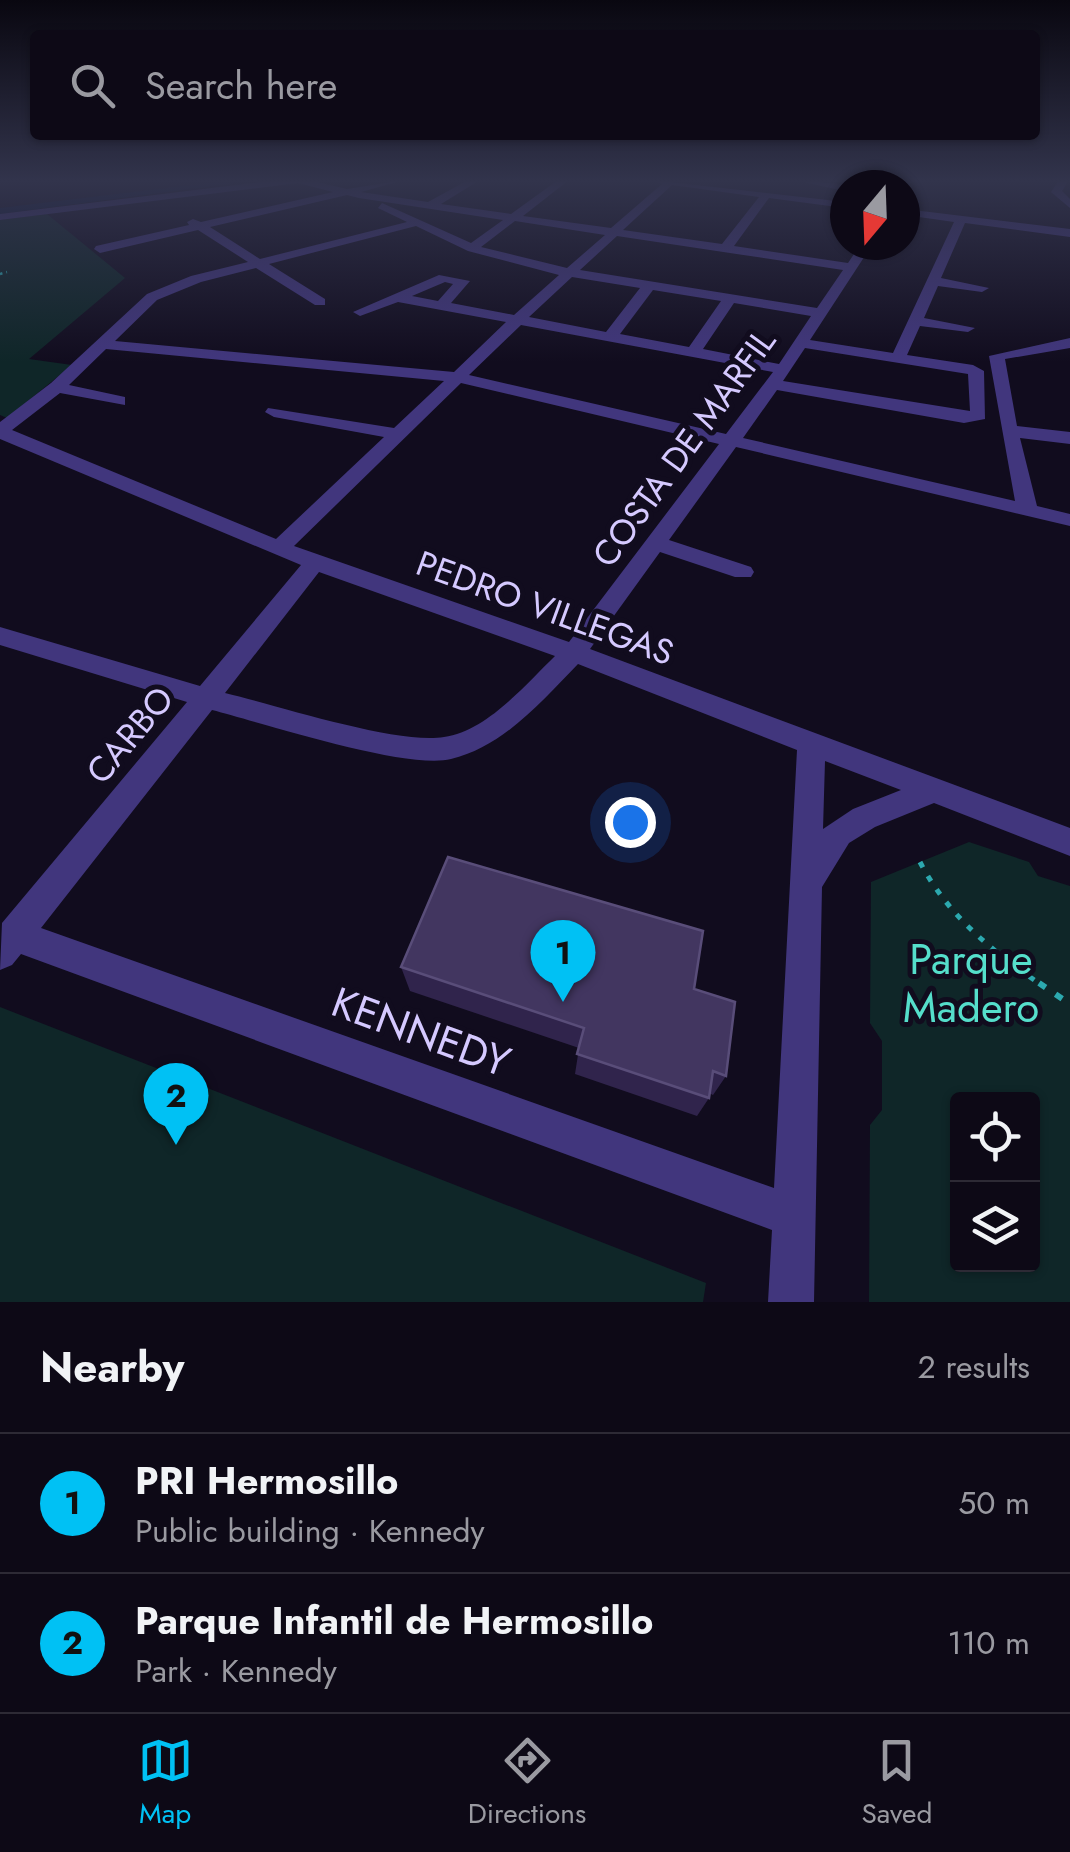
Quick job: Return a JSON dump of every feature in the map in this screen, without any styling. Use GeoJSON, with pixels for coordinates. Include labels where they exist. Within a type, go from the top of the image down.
{"type":"FeatureCollection","features":[{"type":"Feature","properties":{"kind":"street"},"geometry":{"type":"LineString","coordinates":[[100,248],[133,241]]}},
{"type":"Feature","properties":{"kind":"street"},"geometry":{"type":"LineString","coordinates":[[221,241],[320,302]]}},
{"type":"Feature","properties":{"kind":"street"},"geometry":{"type":"LineString","coordinates":[[0,432],[57,387],[152,297],[196,279],[346,241]]}},
{"type":"Feature","properties":{"kind":"street"},"geometry":{"type":"LineString","coordinates":[[456,241],[568,273],[819,313]]}},
{"type":"Feature","properties":{"kind":"street"},"geometry":{"type":"LineString","coordinates":[[472,248],[482,241]]}},
{"type":"Feature","properties":{"kind":"street"},"geometry":{"type":"LineString","coordinates":[[282,546],[604,241]]}},
{"type":"Feature","properties":{"kind":"street"},"geometry":{"type":"LineString","coordinates":[[671,241],[851,268]]}},
{"type":"Feature","properties":{"kind":"street"},"geometry":{"type":"LineString","coordinates":[[725,249],[731,241]]}},
{"type":"Feature","properties":{"kind":"street"},"geometry":{"type":"LineString","coordinates":[[898,358],[952,241]]}},
{"type":"Feature","properties":{"kind":"street","name":"COSTA DE MARFIL"},"geometry":{"type":"LineString","coordinates":[[209,698],[397,746],[447,749],[498,722],[554,677],[574,653],[802,343],[856,260]]}},
{"type":"Feature","properties":{"kind":"street"},"geometry":{"type":"LineString","coordinates":[[360,312],[444,278],[463,281],[440,306]]}},
{"type":"Feature","properties":{"kind":"street"},"geometry":{"type":"LineString","coordinates":[[934,281],[982,288]]}},
{"type":"Feature","properties":{"kind":"street"},"geometry":{"type":"LineString","coordinates":[[610,337],[649,286]]}},
{"type":"Feature","properties":{"kind":"street"},"geometry":{"type":"LineString","coordinates":[[396,297],[694,352],[778,376],[964,418],[979,415],[978,374],[965,368],[802,343]]}},
{"type":"Feature","properties":{"kind":"street"},"geometry":{"type":"LineString","coordinates":[[694,352],[730,299]]}},
{"type":"Feature","properties":{"kind":"street"},"geometry":{"type":"LineString","coordinates":[[916,321],[968,328]]}},
{"type":"Feature","properties":{"kind":"street"},"geometry":{"type":"LineString","coordinates":[[1028,510],[1009,431],[997,356],[1070,343]]}},
{"type":"Feature","properties":{"kind":"street"},"geometry":{"type":"LineString","coordinates":[[102,344],[458,377],[1070,520]]}},
{"type":"Feature","properties":{"kind":"street"},"geometry":{"type":"LineString","coordinates":[[286,382],[305,361]]}},
{"type":"Feature","properties":{"kind":"street"},"geometry":{"type":"LineString","coordinates":[[57,387],[119,401]]}},
{"type":"Feature","properties":{"kind":"street"},"geometry":{"type":"LineString","coordinates":[[274,412],[400,434]]}},
{"type":"Feature","properties":{"kind":"street"},"geometry":{"type":"LineString","coordinates":[[1009,431],[1070,438]]}},
{"type":"Feature","properties":{"kind":"street","name":"PEDRO VILLEGAS"},"geometry":{"type":"LineString","coordinates":[[0,432],[282,546],[315,563],[574,653],[930,792],[1070,842]]}},
{"type":"Feature","properties":{"kind":"street"},"geometry":{"type":"LineString","coordinates":[[0,459],[29,444]]}},
{"type":"Feature","properties":{"kind":"street"},"geometry":{"type":"LineString","coordinates":[[655,543],[743,572]]}},
{"type":"Feature","properties":{"kind":"street","name":"CARBO"},"geometry":{"type":"LineString","coordinates":[[7,944],[315,563]]}},
{"type":"Feature","properties":{"kind":"street"},"geometry":{"type":"LineString","coordinates":[[0,636],[209,698]]}},
{"type":"Feature","properties":{"kind":"street"},"geometry":{"type":"LineString","coordinates":[[791,1302],[810,745]]}},
{"type":"Feature","properties":{"kind":"street"},"geometry":{"type":"LineString","coordinates":[[805,886],[838,833],[864,818],[930,792]]}},
{"type":"Feature","properties":{"kind":"street","name":"KENNEDY"},"geometry":{"type":"LineString","coordinates":[[7,944],[796,1217]]}},
{"type":"Feature","properties":{"kind":"path"},"geometry":{"type":"LineString","coordinates":[[0,274],[7,272]]}},
{"type":"Feature","properties":{"kind":"path"},"geometry":{"type":"LineString","coordinates":[[920,862],[928,884],[980,939],[1070,1004]]}},
{"type":"Feature","properties":{"kind":"green space"},"geometry":{"type":"Polygon","coordinates":[[[0,241],[80,241],[125,278],[29,359],[72,365],[7,418],[0,415],[0,241]]]}},
{"type":"Feature","properties":{"kind":"green space","name":"Parque Madero"},"geometry":{"type":"Polygon","coordinates":[[[969,842],[1029,862],[1038,876],[1070,886],[1070,1302],[869,1302],[870,1125],[882,1110],[882,1041],[870,1023],[871,882],[969,842]]]}},
{"type":"Feature","properties":{"kind":"green space"},"geometry":{"type":"Polygon","coordinates":[[[0,1007],[706,1283],[703,1302],[0,1302],[0,1007]]]}},
{"type":"Feature","properties":{"kind":"building"},"geometry":{"type":"Polygon","coordinates":[[[448,857],[703,931],[694,989],[735,1002],[726,1076],[713,1071],[709,1098],[577,1054],[584,1028],[401,967],[448,857]]]}},
{"type":"Feature","properties":{"kind":"place","name":"PRI Hermosillo"},"geometry":{"type":"Point","coordinates":[563,1002]}},
{"type":"Feature","properties":{"kind":"place","name":"Parque Infantil de Hermosillo"},"geometry":{"type":"Point","coordinates":[176,1145]}}]}
